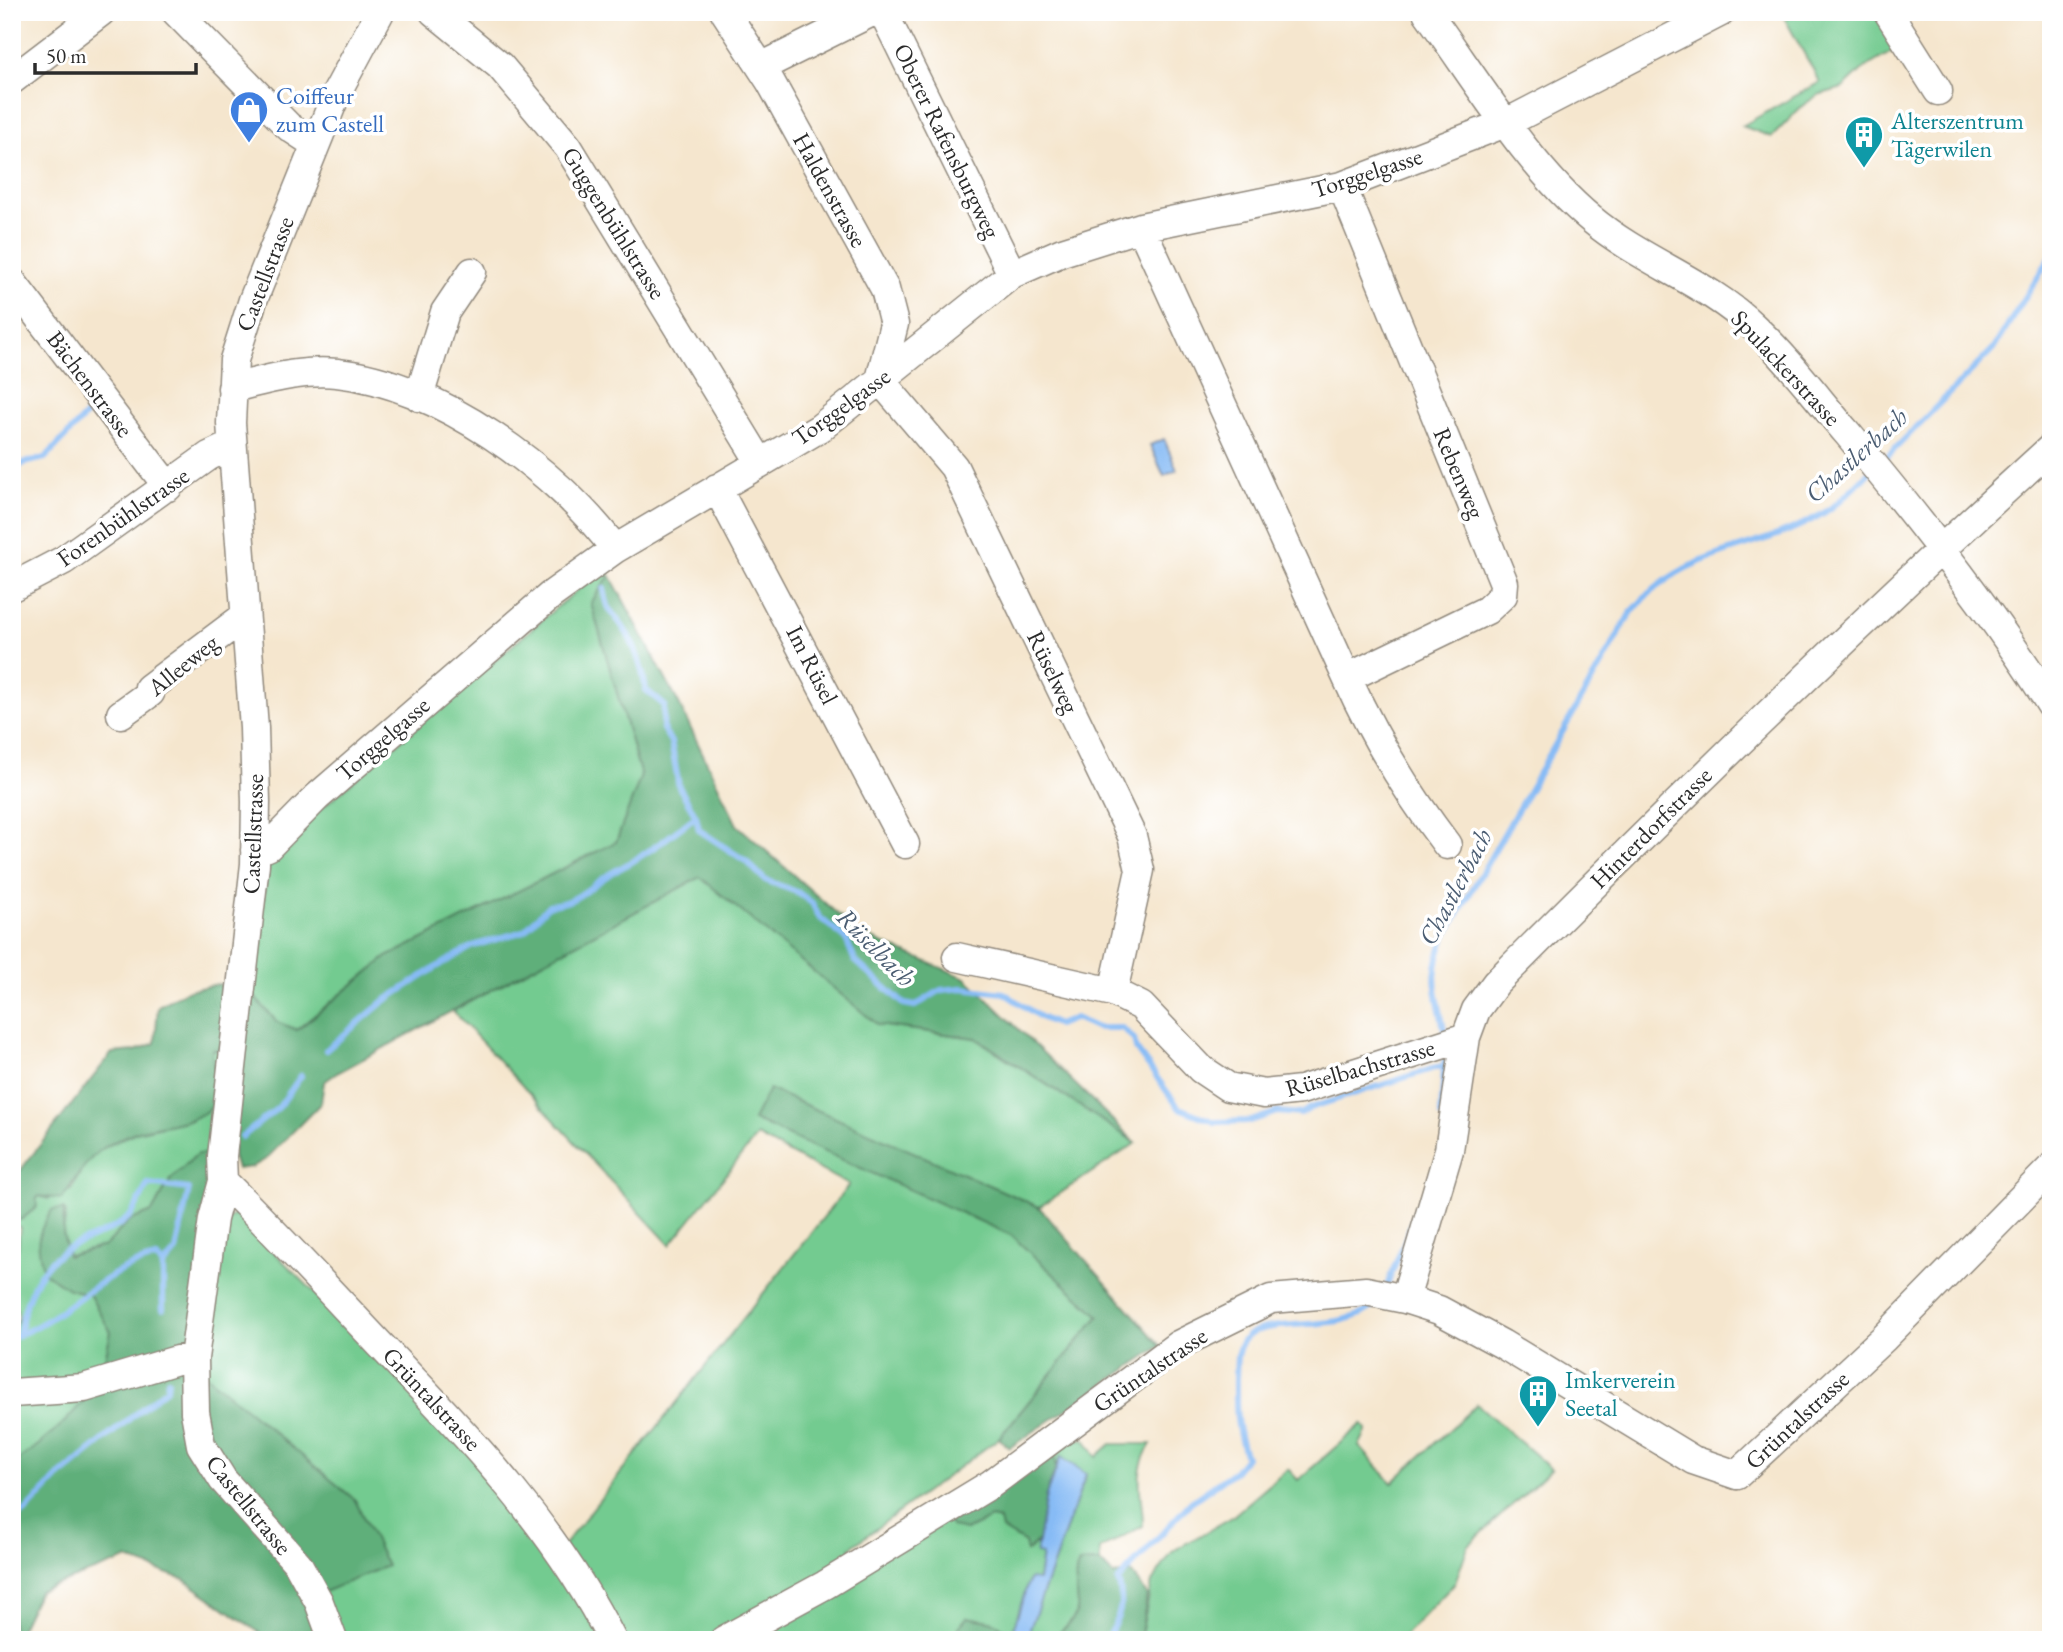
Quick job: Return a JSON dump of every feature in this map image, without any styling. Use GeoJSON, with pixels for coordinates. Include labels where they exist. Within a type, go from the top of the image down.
{"type":"FeatureCollection","features":[{"type":"Feature","properties":{"kind":"street"},"geometry":{"type":"LineString","coordinates":[[12,80],[101,12]]}},
{"type":"Feature","properties":{"kind":"street"},"geometry":{"type":"LineString","coordinates":[[176,12],[289,127],[315,144]]}},
{"type":"Feature","properties":{"kind":"street","name":"Castellstrasse"},"geometry":{"type":"LineString","coordinates":[[333,1640],[319,1602],[298,1564],[223,1480],[201,1445],[195,1412],[194,1358],[213,1219],[223,1181],[222,1156],[256,850],[254,728],[232,445],[232,388],[240,334],[337,92],[380,12]]}},
{"type":"Feature","properties":{"kind":"street","name":"Guggenbühlstrasse"},"geometry":{"type":"LineString","coordinates":[[434,12],[500,66],[568,147],[760,462]]}},
{"type":"Feature","properties":{"kind":"street","name":"Haldenstrasse"},"geometry":{"type":"LineString","coordinates":[[725,12],[761,67],[878,276],[892,308],[894,324],[880,380]]}},
{"type":"Feature","properties":{"kind":"street","name":"Oberer Rafensburgweg"},"geometry":{"type":"LineString","coordinates":[[761,67],[875,12],[886,18],[1012,274]]}},
{"type":"Feature","properties":{"kind":"street","name":"Spulackerstrasse"},"geometry":{"type":"LineString","coordinates":[[1427,12],[1538,165],[1591,219],[1721,300],[1752,325],[1942,547],[2016,650],[2051,705]]}},
{"type":"Feature","properties":{"kind":"street","name":"Torggelgasse"},"geometry":{"type":"LineString","coordinates":[[256,850],[268,847],[317,797],[485,649],[551,595],[615,549],[820,428],[1012,274],[1062,252],[1141,227],[1342,186],[1508,122],[1721,12]]}},
{"type":"Feature","properties":{"kind":"street"},"geometry":{"type":"LineString","coordinates":[[1888,12],[1938,91]]}},
{"type":"Feature","properties":{"kind":"street","name":"Rebenweg"},"geometry":{"type":"LineString","coordinates":[[1342,186],[1458,475],[1500,566],[1504,583],[1503,595],[1487,610],[1347,678]]}},
{"type":"Feature","properties":{"kind":"street"},"geometry":{"type":"LineString","coordinates":[[1141,227],[1376,742],[1413,801],[1447,845]]}},
{"type":"Feature","properties":{"kind":"street"},"geometry":{"type":"LineString","coordinates":[[419,397],[445,312],[472,272]]}},
{"type":"Feature","properties":{"kind":"street","name":"Bächenstrasse"},"geometry":{"type":"LineString","coordinates":[[12,282],[168,487]]}},
{"type":"Feature","properties":{"kind":"street"},"geometry":{"type":"LineString","coordinates":[[232,388],[286,375],[337,373],[380,383],[419,397],[469,421],[511,449],[601,529],[615,549]]}},
{"type":"Feature","properties":{"kind":"street","name":"Rüselweg"},"geometry":{"type":"LineString","coordinates":[[880,380],[954,467],[1132,836],[1140,870],[1113,992]]}},
{"type":"Feature","properties":{"kind":"street","name":"Forenbühlstrasse"},"geometry":{"type":"LineString","coordinates":[[12,587],[64,560],[209,456],[232,445]]}},
{"type":"Feature","properties":{"kind":"street","name":"Hinterdorfstrasse"},"geometry":{"type":"LineString","coordinates":[[1401,1298],[1449,1150],[1452,1041],[1496,983],[1679,799],[1942,547],[2051,448]]}},
{"type":"Feature","properties":{"kind":"street","name":"Im Rüsel"},"geometry":{"type":"LineString","coordinates":[[717,488],[905,844]]}},
{"type":"Feature","properties":{"kind":"street","name":"Alleeweg"},"geometry":{"type":"LineString","coordinates":[[121,713],[150,692],[149,688],[245,616]]}},
{"type":"Feature","properties":{"kind":"street","name":"Rüselbachstrasse"},"geometry":{"type":"LineString","coordinates":[[957,957],[1113,992],[1141,1006],[1201,1069],[1228,1087],[1264,1094],[1301,1090],[1452,1041]]}},
{"type":"Feature","properties":{"kind":"street","name":"Grüntalstrasse"},"geometry":{"type":"LineString","coordinates":[[724,1640],[825,1585],[990,1484],[1178,1345],[1271,1299],[1366,1291],[1401,1298],[1438,1310],[1502,1344],[1693,1460],[1737,1475],[1884,1338],[2051,1168]]}},
{"type":"Feature","properties":{"kind":"street","name":"Grüntalstrasse"},"geometry":{"type":"LineString","coordinates":[[223,1181],[296,1253],[515,1490],[590,1596],[612,1640]]}},
{"type":"Feature","properties":{"kind":"street"},"geometry":{"type":"LineString","coordinates":[[12,1393],[84,1388],[177,1360],[194,1358]]}},
{"type":"Feature","properties":{"kind":"green space"},"geometry":{"type":"Polygon","coordinates":[[[1781,12],[1874,12],[1895,45],[1893,51],[1863,69],[1843,88],[1818,95],[1802,106],[1772,137],[1742,126],[1820,82],[1781,12]]]}},
{"type":"Feature","properties":{"kind":"green space"},"geometry":{"type":"Polygon","coordinates":[[[603,568],[610,575],[591,603],[641,776],[616,842],[387,957],[296,1030],[277,1022],[251,993],[267,871],[274,855],[291,834],[603,568]]]}},
{"type":"Feature","properties":{"kind":"green space"},"geometry":{"type":"Polygon","coordinates":[[[610,575],[679,704],[737,825],[860,934],[966,978],[1136,1143],[976,1038],[878,1025],[700,877],[337,1073],[324,1082],[321,1103],[266,1159],[252,1167],[237,1169],[233,1157],[227,1049],[212,1050],[219,1085],[212,1106],[193,1118],[135,1132],[109,1145],[95,1154],[62,1199],[39,1196],[36,1199],[37,1207],[22,1219],[12,1221],[12,1181],[112,1053],[135,1051],[155,1043],[158,1006],[186,991],[218,984],[251,993],[277,1022],[297,1030],[387,957],[616,842],[641,776],[591,603],[610,575]]]}},
{"type":"Feature","properties":{"kind":"green space"},"geometry":{"type":"Polygon","coordinates":[[[700,876],[878,1025],[975,1038],[1136,1143],[1039,1207],[769,1090],[754,1120],[1011,1235],[1099,1316],[999,1438],[850,1548],[856,1557],[712,1640],[619,1640],[563,1546],[849,1185],[757,1136],[670,1245],[453,1011],[700,876]]]}},
{"type":"Feature","properties":{"kind":"green space"},"geometry":{"type":"Polygon","coordinates":[[[227,1049],[214,1154],[171,1179],[152,1212],[129,1221],[105,1246],[68,1256],[63,1233],[66,1212],[52,1210],[69,1289],[89,1294],[111,1332],[102,1370],[87,1397],[51,1435],[12,1464],[12,1331],[19,1317],[12,1297],[12,1252],[18,1249],[20,1227],[12,1226],[12,1221],[22,1219],[39,1196],[48,1199],[71,1190],[85,1164],[101,1149],[136,1132],[191,1120],[220,1083],[212,1060],[212,1050],[227,1049]]]}},
{"type":"Feature","properties":{"kind":"green space"},"geometry":{"type":"Polygon","coordinates":[[[769,1089],[1039,1207],[1161,1346],[1009,1448],[999,1438],[1099,1316],[1011,1235],[753,1120],[769,1089]]]}},
{"type":"Feature","properties":{"kind":"green space"},"geometry":{"type":"Polygon","coordinates":[[[197,1154],[214,1154],[201,1371],[355,1500],[387,1566],[321,1593],[334,1621],[289,1640],[270,1640],[183,1579],[127,1559],[39,1591],[21,1628],[20,1640],[12,1640],[12,1464],[51,1435],[86,1397],[101,1370],[111,1332],[89,1294],[69,1289],[44,1273],[39,1254],[42,1227],[52,1210],[64,1209],[63,1233],[68,1256],[105,1246],[129,1221],[152,1212],[171,1179],[197,1154]]]}},
{"type":"Feature","properties":{"kind":"green space"},"geometry":{"type":"Polygon","coordinates":[[[236,1214],[498,1476],[604,1640],[344,1640],[201,1371],[225,1221],[236,1214]]]}},
{"type":"Feature","properties":{"kind":"green space"},"geometry":{"type":"Polygon","coordinates":[[[1477,1404],[1551,1469],[1468,1546],[1455,1583],[1400,1640],[1140,1640],[1152,1582],[1173,1551],[1232,1517],[1288,1469],[1298,1480],[1362,1424],[1367,1430],[1359,1446],[1392,1483],[1477,1404]]]}},
{"type":"Feature","properties":{"kind":"green space"},"geometry":{"type":"Polygon","coordinates":[[[1068,1439],[1085,1439],[1096,1457],[1111,1444],[1151,1444],[1141,1465],[1140,1475],[1143,1526],[1100,1549],[1100,1562],[1079,1563],[1076,1577],[1078,1606],[1073,1619],[1063,1630],[1052,1640],[1026,1640],[1086,1475],[1060,1457],[1056,1468],[1053,1452],[1068,1439]]]}},
{"type":"Feature","properties":{"kind":"green space"},"geometry":{"type":"Polygon","coordinates":[[[1053,1452],[1056,1468],[1046,1495],[1039,1539],[1027,1552],[1025,1543],[1002,1529],[1000,1520],[991,1518],[966,1530],[952,1527],[948,1521],[1053,1452]]]}},
{"type":"Feature","properties":{"kind":"green space"},"geometry":{"type":"Polygon","coordinates":[[[951,1514],[966,1530],[991,1518],[1000,1520],[1003,1529],[1026,1543],[1030,1550],[1039,1539],[1036,1553],[1042,1554],[1038,1580],[1029,1580],[1011,1635],[994,1622],[968,1617],[949,1640],[736,1640],[951,1514]]]}},
{"type":"Feature","properties":{"kind":"green space"},"geometry":{"type":"Polygon","coordinates":[[[1100,1562],[1113,1575],[1132,1573],[1147,1595],[1140,1640],[1052,1640],[1073,1619],[1076,1612],[1076,1570],[1079,1563],[1100,1562]]]}},
{"type":"Feature","properties":{"kind":"green space"},"geometry":{"type":"Polygon","coordinates":[[[967,1617],[994,1622],[1011,1635],[1010,1640],[949,1640],[967,1617]]]}},
{"type":"Feature","properties":{"kind":"water"},"geometry":{"type":"Polygon","coordinates":[[[1164,439],[1177,470],[1164,476],[1150,445],[1164,439]]]}},
{"type":"Feature","properties":{"kind":"water"},"geometry":{"type":"Polygon","coordinates":[[[1061,1457],[1086,1474],[1026,1640],[1010,1640],[1029,1579],[1038,1580],[1042,1555],[1036,1554],[1046,1495],[1061,1457]]]}},
{"type":"Feature","properties":{"kind":"waterway","name":"Chastlerbach"},"geometry":{"type":"LineString","coordinates":[[1882,462],[1993,349],[2051,256]]}},
{"type":"Feature","properties":{"kind":"waterway"},"geometry":{"type":"LineString","coordinates":[[12,471],[24,463],[45,458],[89,412]]}},
{"type":"Feature","properties":{"kind":"waterway","name":"Chastlerbach"},"geometry":{"type":"LineString","coordinates":[[1445,1035],[1435,976],[1445,937],[1630,614],[1651,592],[1694,564],[1788,531],[1821,514],[1871,471]]}},
{"type":"Feature","properties":{"kind":"waterway"},"geometry":{"type":"LineString","coordinates":[[604,589],[609,607],[635,649],[646,690],[664,705],[663,729],[671,742],[679,787],[696,816]]}},
{"type":"Feature","properties":{"kind":"waterway","name":"Rüselbach"},"geometry":{"type":"LineString","coordinates":[[326,1050],[383,1002],[435,968],[473,946],[524,931],[549,905],[577,897],[606,876],[646,853],[696,816],[699,830],[747,862],[765,880],[797,892],[812,903],[819,917],[846,939],[855,961],[904,1004],[915,1006],[941,990],[962,988],[1004,993],[1040,1017],[1058,1025],[1075,1018],[1097,1028],[1122,1028],[1134,1039],[1136,1049],[1179,1108],[1215,1122],[1251,1121],[1277,1112],[1301,1114],[1310,1108],[1444,1065]]}},
{"type":"Feature","properties":{"kind":"waterway","name":"Chastlerbach"},"geometry":{"type":"LineString","coordinates":[[1441,1115],[1445,1052]]}},
{"type":"Feature","properties":{"kind":"waterway"},"geometry":{"type":"LineString","coordinates":[[242,1137],[279,1107],[301,1076]]}},
{"type":"Feature","properties":{"kind":"waterway"},"geometry":{"type":"LineString","coordinates":[[19,1335],[31,1292],[45,1268],[67,1249],[129,1217],[148,1184],[189,1189],[176,1251],[163,1266],[163,1309]]}},
{"type":"Feature","properties":{"kind":"waterway","name":"Chastlerbach"},"geometry":{"type":"LineString","coordinates":[[1386,1288],[1417,1210]]}},
{"type":"Feature","properties":{"kind":"waterway"},"geometry":{"type":"LineString","coordinates":[[12,1337],[49,1319],[118,1272],[157,1258],[163,1266]]}},
{"type":"Feature","properties":{"kind":"waterway","name":"Chastlerbach"},"geometry":{"type":"LineString","coordinates":[[1106,1640],[1120,1612],[1118,1581],[1191,1502],[1235,1471],[1246,1457],[1238,1426],[1236,1399],[1237,1359],[1243,1341],[1253,1332],[1268,1328],[1345,1320],[1377,1303]]}},
{"type":"Feature","properties":{"kind":"waterway"},"geometry":{"type":"LineString","coordinates":[[12,1519],[26,1511],[57,1478],[167,1388],[168,1380]]}},
{"type":"Feature","properties":{"kind":"place","name":"Coiffeur zum Castell"},"geometry":{"type":"Point","coordinates":[249,144]}},
{"type":"Feature","properties":{"kind":"place","name":"Alterszentrum Tägerwilen"},"geometry":{"type":"Point","coordinates":[1864,169]}},
{"type":"Feature","properties":{"kind":"place","name":"Imkerverein Seetal"},"geometry":{"type":"Point","coordinates":[1538,1428]}}]}
